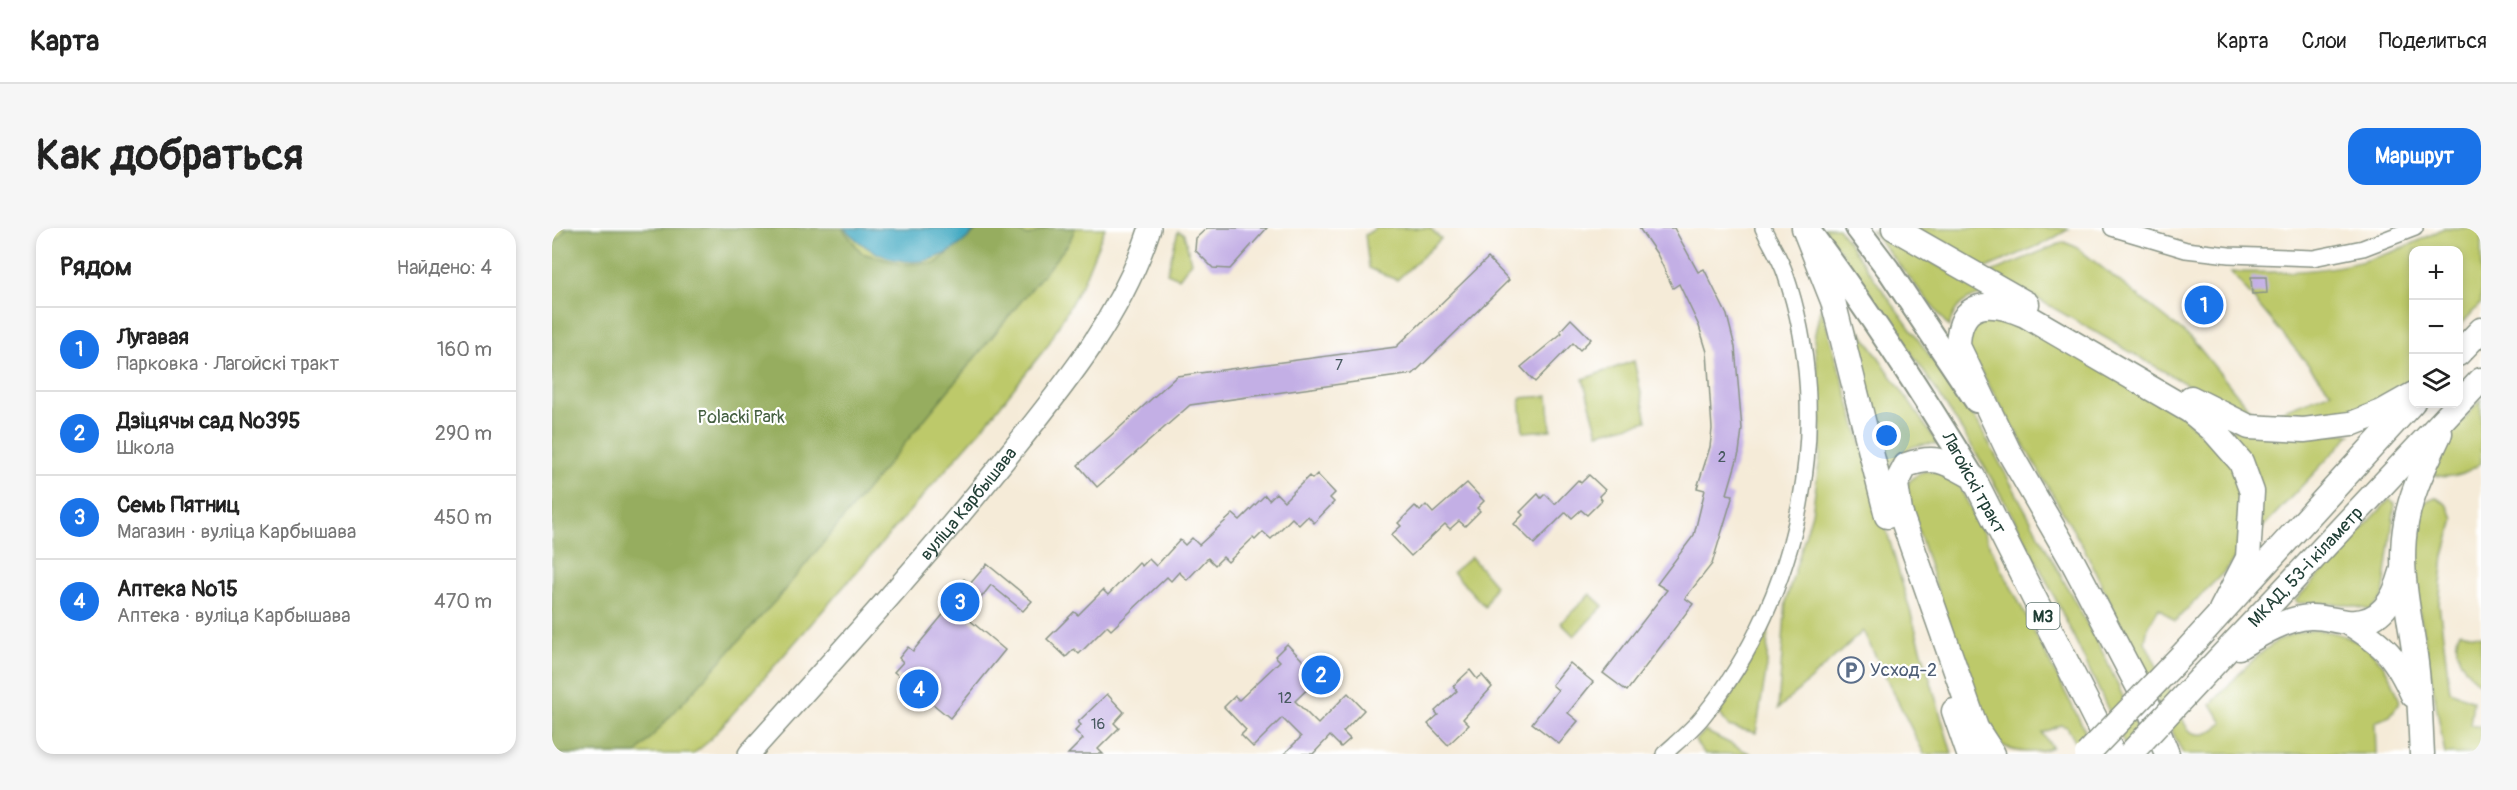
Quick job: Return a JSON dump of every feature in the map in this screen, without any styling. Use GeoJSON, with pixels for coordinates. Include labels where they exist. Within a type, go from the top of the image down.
{"type":"FeatureCollection","features":[{"type":"Feature","properties":{"kind":"highway"},"geometry":{"type":"LineString","coordinates":[[1806,228],[1833,300],[1887,517],[1969,754]]}},
{"type":"Feature","properties":{"kind":"highway"},"geometry":{"type":"LineString","coordinates":[[1894,228],[2212,410],[2248,427],[2304,430],[2351,424],[2382,412],[2409,397]]}},
{"type":"Feature","properties":{"kind":"highway"},"geometry":{"type":"LineString","coordinates":[[2167,754],[2148,705],[2074,564],[2008,450],[1958,346],[1958,333],[1963,320],[1974,308],[1988,304],[2003,305],[2025,315],[2190,411],[2212,430],[2241,462],[2252,492],[2248,558],[2221,610]]}},
{"type":"Feature","properties":{"kind":"highway"},"geometry":{"type":"LineString","coordinates":[[2463,349],[2481,330]]}},
{"type":"Feature","properties":{"kind":"highway","name":"МКАД, 53-і кіламетр"},"geometry":{"type":"LineString","coordinates":[[2130,754],[2481,380]]}},
{"type":"Feature","properties":{"kind":"highway","name":"МКАД, 53-і кіламетр"},"geometry":{"type":"LineString","coordinates":[[2087,754],[2186,651],[2221,610],[2409,407]]}},
{"type":"Feature","properties":{"kind":"highway"},"geometry":{"type":"LineString","coordinates":[[2218,660],[2296,619],[2312,616],[2349,623],[2372,619],[2385,611],[2397,590],[2402,572],[2406,522],[2421,474],[2450,412]]}},
{"type":"Feature","properties":{"kind":"highway"},"geometry":{"type":"LineString","coordinates":[[1973,477],[1944,461],[1927,458],[1906,465],[1896,484],[1900,512],[1976,728],[1993,754]]}},
{"type":"Feature","properties":{"kind":"highway","name":"Лагойскі тракт"},"geometry":{"type":"LineString","coordinates":[[1973,477],[2113,754]]}},
{"type":"Feature","properties":{"kind":"highway"},"geometry":{"type":"LineString","coordinates":[[2402,572],[2421,712],[2422,754]]}},
{"type":"Feature","properties":{"kind":"highway"},"geometry":{"type":"LineString","coordinates":[[2349,623],[2384,646],[2403,673],[2421,712]]}},
{"type":"Feature","properties":{"kind":"main road","name":"вуліца Карбышава"},"geometry":{"type":"LineString","coordinates":[[749,754],[930,551],[1050,405],[1093,345],[1119,301],[1136,267],[1150,228]]}},
{"type":"Feature","properties":{"kind":"main road","name":"Лагойскі тракт"},"geometry":{"type":"LineString","coordinates":[[1806,228],[1921,393],[1973,477]]}},
{"type":"Feature","properties":{"kind":"main road"},"geometry":{"type":"LineString","coordinates":[[1857,228],[1888,269],[2008,450]]}},
{"type":"Feature","properties":{"kind":"street"},"geometry":{"type":"LineString","coordinates":[[1664,754],[1702,717],[1735,671],[1756,633],[1775,592],[1791,543],[1804,481],[1808,410],[1804,341],[1785,272],[1763,228]]}},
{"type":"Feature","properties":{"kind":"street"},"geometry":{"type":"LineString","coordinates":[[2112,228],[2186,250],[2229,255],[2313,258],[2363,248],[2415,228]]}},
{"type":"Feature","properties":{"kind":"green space","name":"Polacki Park"},"geometry":{"type":"Polygon","coordinates":[[[552,228],[1105,228],[1083,282],[1048,345],[984,426],[708,742],[693,754],[552,754],[552,228]]]}},
{"type":"Feature","properties":{"kind":"green space","name":"Polacki Park"},"geometry":{"type":"Polygon","coordinates":[[[567,228],[842,228],[862,253],[901,264],[936,263],[980,228],[1011,228],[1028,236],[1047,228],[1075,228],[1069,243],[778,598],[636,754],[552,754],[552,246],[567,228]]]}},
{"type":"Feature","properties":{"kind":"green space"},"geometry":{"type":"Polygon","coordinates":[[[1376,228],[1430,228],[1441,239],[1397,280],[1369,268],[1365,235],[1376,228]]]}},
{"type":"Feature","properties":{"kind":"green space"},"geometry":{"type":"Polygon","coordinates":[[[1824,228],[1838,228],[1978,423],[2104,655],[2149,754],[2129,754],[2042,572],[1984,466],[1926,375],[1824,228]]]}},
{"type":"Feature","properties":{"kind":"green space"},"geometry":{"type":"Polygon","coordinates":[[[1912,228],[2069,229],[2047,242],[1984,269],[1912,228]]]}},
{"type":"Feature","properties":{"kind":"green space"},"geometry":{"type":"Polygon","coordinates":[[[2444,228],[2481,228],[2481,303],[2463,323],[2463,246],[2409,246],[2409,380],[2402,388],[2355,417],[2254,423],[1991,272],[2064,242],[2076,247],[2192,339],[2258,420],[2331,392],[2231,272],[2288,272],[2340,266],[2366,260],[2417,242],[2444,228]]]}},
{"type":"Feature","properties":{"kind":"green space"},"geometry":{"type":"Polygon","coordinates":[[[1871,230],[1990,293],[1968,299],[1958,307],[1949,327],[1871,230]]]}},
{"type":"Feature","properties":{"kind":"green space"},"geometry":{"type":"Polygon","coordinates":[[[1178,231],[1184,234],[1191,262],[1179,278],[1167,273],[1178,231]]]}},
{"type":"Feature","properties":{"kind":"green space"},"geometry":{"type":"Polygon","coordinates":[[[1821,306],[1952,754],[1924,754],[1863,631],[1778,709],[1786,600],[1812,513],[1820,457],[1821,405],[1814,338],[1821,306]]]}},
{"type":"Feature","properties":{"kind":"green space"},"geometry":{"type":"Polygon","coordinates":[[[1847,311],[1938,444],[1923,444],[1910,448],[1899,455],[1889,466],[1847,311]]]}},
{"type":"Feature","properties":{"kind":"green space"},"geometry":{"type":"Polygon","coordinates":[[[1983,316],[2018,321],[2182,415],[2238,470],[2245,498],[2237,555],[2227,569],[2175,621],[2159,608],[2148,627],[2145,642],[2188,730],[2193,733],[2206,734],[2223,723],[2211,704],[2255,658],[2270,646],[2287,636],[2305,631],[2325,631],[2347,637],[2367,648],[2375,655],[2392,681],[2400,702],[2390,716],[2375,722],[2376,754],[2183,754],[2086,552],[1967,348],[1974,324],[1983,316]]]}},
{"type":"Feature","properties":{"kind":"green space"},"geometry":{"type":"Polygon","coordinates":[[[1634,361],[1647,421],[1598,433],[1583,379],[1634,361]]]}},
{"type":"Feature","properties":{"kind":"green space"},"geometry":{"type":"Polygon","coordinates":[[[1548,396],[1551,430],[1523,432],[1520,398],[1548,396]]]}},
{"type":"Feature","properties":{"kind":"green space"},"geometry":{"type":"Polygon","coordinates":[[[2481,399],[2481,463],[2456,475],[2443,476],[2429,472],[2435,454],[2481,399]]]}},
{"type":"Feature","properties":{"kind":"green space"},"geometry":{"type":"Polygon","coordinates":[[[2232,429],[2351,434],[2261,529],[2228,434],[2232,429]]]}},
{"type":"Feature","properties":{"kind":"green space"},"geometry":{"type":"Polygon","coordinates":[[[1924,471],[1937,472],[1956,480],[2097,754],[2082,754],[2067,727],[2061,725],[2042,733],[2052,747],[2033,752],[2014,750],[2002,745],[1981,718],[1960,666],[1905,488],[1912,478],[1924,471]]]}},
{"type":"Feature","properties":{"kind":"green space"},"geometry":{"type":"Polygon","coordinates":[[[2435,497],[2446,504],[2454,519],[2444,556],[2439,604],[2450,691],[2473,701],[2470,725],[2481,727],[2481,754],[2445,754],[2412,571],[2417,516],[2424,502],[2435,497]]]}},
{"type":"Feature","properties":{"kind":"green space"},"geometry":{"type":"Polygon","coordinates":[[[2390,499],[2395,504],[2383,598],[2370,610],[2343,604],[2298,603],[2295,601],[2390,499]]]}},
{"type":"Feature","properties":{"kind":"green space"},"geometry":{"type":"Polygon","coordinates":[[[1471,557],[1495,585],[1485,607],[1453,572],[1471,557]]]}},
{"type":"Feature","properties":{"kind":"green space"},"geometry":{"type":"Polygon","coordinates":[[[1590,594],[1603,606],[1574,636],[1561,623],[1590,594]]]}},
{"type":"Feature","properties":{"kind":"green space"},"geometry":{"type":"Polygon","coordinates":[[[1768,622],[1767,665],[1756,733],[1728,726],[1715,706],[1768,622]]]}},
{"type":"Feature","properties":{"kind":"green space"},"geometry":{"type":"Polygon","coordinates":[[[2460,632],[2481,636],[2481,685],[2461,662],[2457,647],[2460,632]]]}},
{"type":"Feature","properties":{"kind":"green space"},"geometry":{"type":"Polygon","coordinates":[[[1705,731],[1751,754],[1705,754],[1695,741],[1705,731]]]}},
{"type":"Feature","properties":{"kind":"water"},"geometry":{"type":"Polygon","coordinates":[[[844,228],[977,228],[945,254],[928,260],[910,261],[893,259],[876,252],[844,228]]]}},
{"type":"Feature","properties":{"kind":"building"},"geometry":{"type":"Polygon","coordinates":[[[1207,228],[1267,228],[1230,269],[1213,268],[1195,250],[1196,238],[1207,228]]]}},
{"type":"Feature","properties":{"kind":"building"},"geometry":{"type":"Polygon","coordinates":[[[1639,228],[1674,228],[1698,272],[1704,269],[1727,315],[1735,347],[1742,429],[1739,453],[1727,494],[1733,495],[1712,564],[1685,598],[1693,604],[1627,691],[1603,673],[1667,590],[1657,584],[1694,535],[1705,490],[1697,488],[1710,447],[1712,429],[1707,352],[1699,326],[1679,284],[1673,288],[1657,254],[1639,228]]]}},
{"type":"Feature","properties":{"kind":"building"},"geometry":{"type":"Polygon","coordinates":[[[1488,258],[1509,280],[1413,374],[1190,405],[1097,487],[1078,465],[1177,376],[1396,347],[1488,258]]]}},
{"type":"Feature","properties":{"kind":"building"},"geometry":{"type":"Polygon","coordinates":[[[2251,277],[2266,277],[2267,293],[2252,294],[2251,277]]]}},
{"type":"Feature","properties":{"kind":"building"},"geometry":{"type":"Polygon","coordinates":[[[1571,319],[1591,339],[1580,350],[1573,343],[1535,382],[1521,367],[1562,333],[1560,331],[1571,319]]]}},
{"type":"Feature","properties":{"kind":"building"},"geometry":{"type":"Polygon","coordinates":[[[1317,474],[1335,493],[1330,498],[1334,502],[1314,523],[1308,516],[1299,525],[1292,518],[1271,539],[1263,532],[1255,540],[1253,538],[1228,562],[1223,557],[1215,565],[1208,558],[1187,580],[1179,572],[1171,581],[1167,577],[1111,630],[1107,626],[1079,654],[1074,649],[1066,657],[1047,639],[1074,612],[1078,615],[1103,590],[1108,595],[1139,563],[1142,566],[1149,559],[1156,566],[1180,540],[1185,545],[1192,538],[1199,545],[1233,514],[1240,520],[1265,495],[1269,500],[1276,493],[1284,501],[1309,476],[1312,479],[1317,474]]]}},
{"type":"Feature","properties":{"kind":"building"},"geometry":{"type":"Polygon","coordinates":[[[1589,475],[1605,490],[1599,496],[1602,500],[1587,515],[1581,510],[1572,518],[1566,512],[1534,544],[1514,524],[1523,515],[1520,512],[1538,494],[1541,498],[1545,494],[1555,504],[1578,480],[1581,483],[1589,475]]]}},
{"type":"Feature","properties":{"kind":"building"},"geometry":{"type":"Polygon","coordinates":[[[1467,483],[1484,501],[1477,508],[1480,511],[1465,526],[1459,521],[1450,529],[1445,524],[1411,556],[1391,535],[1401,526],[1398,523],[1415,506],[1420,511],[1426,505],[1433,513],[1467,483]]]}},
{"type":"Feature","properties":{"kind":"building"},"geometry":{"type":"Polygon","coordinates":[[[987,564],[1032,601],[1023,611],[991,585],[966,617],[1005,650],[950,718],[894,672],[903,662],[899,658],[908,647],[913,651],[951,605],[946,601],[964,579],[970,584],[987,564]]]}},
{"type":"Feature","properties":{"kind":"building"},"geometry":{"type":"Polygon","coordinates":[[[1287,644],[1309,667],[1313,664],[1323,674],[1295,701],[1318,724],[1348,693],[1364,710],[1343,732],[1350,739],[1341,747],[1330,736],[1313,754],[1284,754],[1301,737],[1282,718],[1253,747],[1241,735],[1246,730],[1224,707],[1235,696],[1239,700],[1280,661],[1275,656],[1287,644]]]}},
{"type":"Feature","properties":{"kind":"building"},"geometry":{"type":"Polygon","coordinates":[[[1570,663],[1593,682],[1568,713],[1578,721],[1559,744],[1532,723],[1558,690],[1552,685],[1570,663]]]}},
{"type":"Feature","properties":{"kind":"building"},"geometry":{"type":"Polygon","coordinates":[[[1470,670],[1477,679],[1482,675],[1492,687],[1463,719],[1469,725],[1448,745],[1428,724],[1438,715],[1435,711],[1457,691],[1453,686],[1470,670]]]}},
{"type":"Feature","properties":{"kind":"building"},"geometry":{"type":"Polygon","coordinates":[[[1107,694],[1124,712],[1114,723],[1119,728],[1098,749],[1103,754],[1068,754],[1083,739],[1075,731],[1081,725],[1078,722],[1107,694]]]}},
{"type":"Feature","properties":{"kind":"place","name":"Лугавая"},"geometry":{"type":"Point","coordinates":[2204,305]}},
{"type":"Feature","properties":{"kind":"place","name":"Семь Пятниц"},"geometry":{"type":"Point","coordinates":[960,602]}},
{"type":"Feature","properties":{"kind":"place","name":"Усход-2"},"geometry":{"type":"Point","coordinates":[1851,670]}},
{"type":"Feature","properties":{"kind":"place","name":"Дзіцячы сад №395"},"geometry":{"type":"Point","coordinates":[1321,675]}},
{"type":"Feature","properties":{"kind":"place","name":"Аптека №15"},"geometry":{"type":"Point","coordinates":[919,689]}}]}
